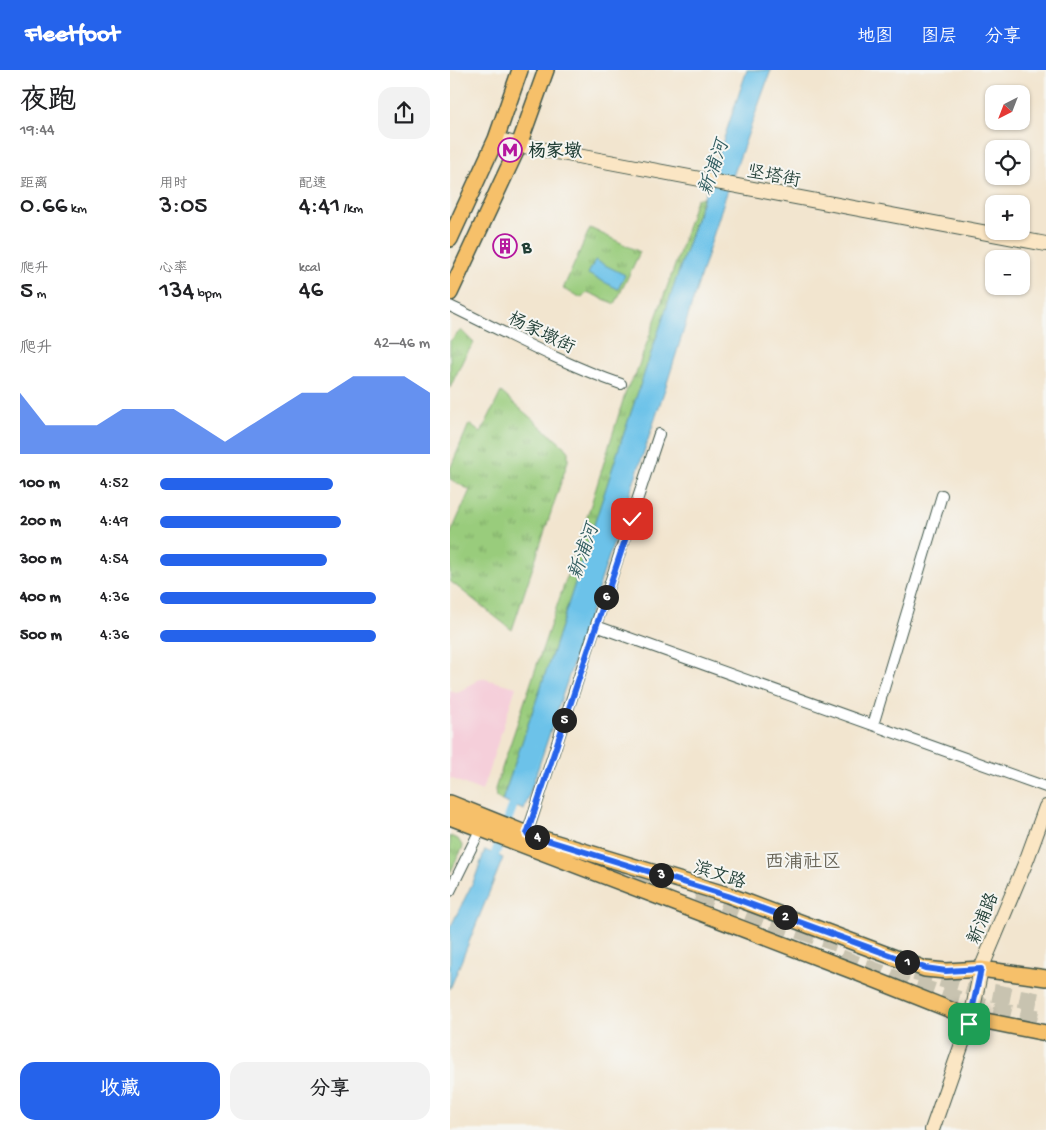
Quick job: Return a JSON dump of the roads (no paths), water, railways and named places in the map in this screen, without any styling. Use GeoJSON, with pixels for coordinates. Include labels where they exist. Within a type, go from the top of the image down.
{"type":"FeatureCollection","features":[{"type":"Feature","properties":{"kind":"main road"},"geometry":{"type":"LineString","coordinates":[[450,238],[496,139],[520,70]]}},
{"type":"Feature","properties":{"kind":"main road"},"geometry":{"type":"LineString","coordinates":[[450,293],[518,145],[546,70]]}},
{"type":"Feature","properties":{"kind":"main road","name":"滨文路"},"geometry":{"type":"LineString","coordinates":[[450,803],[477,823]]}},
{"type":"Feature","properties":{"kind":"main road","name":"滨文路"},"geometry":{"type":"LineString","coordinates":[[450,816],[524,839],[971,1018],[1046,1034]]}},
{"type":"Feature","properties":{"kind":"main road","name":"滨文路"},"geometry":{"type":"LineString","coordinates":[[524,839],[728,896],[925,968],[946,971],[981,969],[1044,977]]}},
{"type":"Feature","properties":{"kind":"street","name":"坚塔街"},"geometry":{"type":"LineString","coordinates":[[496,139],[518,145],[1046,244]]}},
{"type":"Feature","properties":{"kind":"street","name":"杨家墩街"},"geometry":{"type":"LineString","coordinates":[[450,306],[576,367],[621,384]]}},
{"type":"Feature","properties":{"kind":"street"},"geometry":{"type":"LineString","coordinates":[[524,839],[659,434]]}},
{"type":"Feature","properties":{"kind":"street"},"geometry":{"type":"LineString","coordinates":[[873,725],[942,495]]}},
{"type":"Feature","properties":{"kind":"street"},"geometry":{"type":"LineString","coordinates":[[596,626],[1046,787]]}},
{"type":"Feature","properties":{"kind":"street","name":"新浦路"},"geometry":{"type":"LineString","coordinates":[[932,1130],[971,1018],[981,969],[1027,859],[1046,807]]}},
{"type":"Feature","properties":{"kind":"street"},"geometry":{"type":"LineString","coordinates":[[450,891],[477,823]]}},
{"type":"Feature","properties":{"kind":"water"},"geometry":{"type":"Polygon","coordinates":[[[747,70],[771,70],[724,201],[668,380],[524,810],[502,801],[747,70]]]}},
{"type":"Feature","properties":{"kind":"water"},"geometry":{"type":"Polygon","coordinates":[[[595,260],[625,275],[618,289],[588,274],[595,260]]]}},
{"type":"Feature","properties":{"kind":"water"},"geometry":{"type":"Polygon","coordinates":[[[485,850],[503,858],[450,989],[450,928],[475,878],[485,850]]]}},
{"type":"Feature","properties":{"kind":"waterway","name":"新浦河"},"geometry":{"type":"LineString","coordinates":[[491,865],[517,795]]}},
{"type":"Feature","properties":{"kind":"tunnel"},"geometry":{"type":"LineString","coordinates":[[557,849],[664,891]]}},
{"type":"Feature","properties":{"kind":"tunnel"},"geometry":{"type":"LineString","coordinates":[[697,892],[837,943]]}},
{"type":"Feature","properties":{"kind":"tunnel"},"geometry":{"type":"LineString","coordinates":[[840,958],[952,998],[1046,1020]]}},
{"type":"Feature","properties":{"kind":"tunnel"},"geometry":{"type":"LineString","coordinates":[[915,971],[989,992],[1046,1003]]}},
{"type":"Feature","properties":{"kind":"place","name":"杨家墩"},"geometry":{"type":"Point","coordinates":[510,150]}},
{"type":"Feature","properties":{"kind":"place","name":"B"},"geometry":{"type":"Point","coordinates":[505,246]}},
{"type":"Feature","properties":{"kind":"district","name":"西浦社区"},"geometry":{"type":"Point","coordinates":[803,860]}}]}
